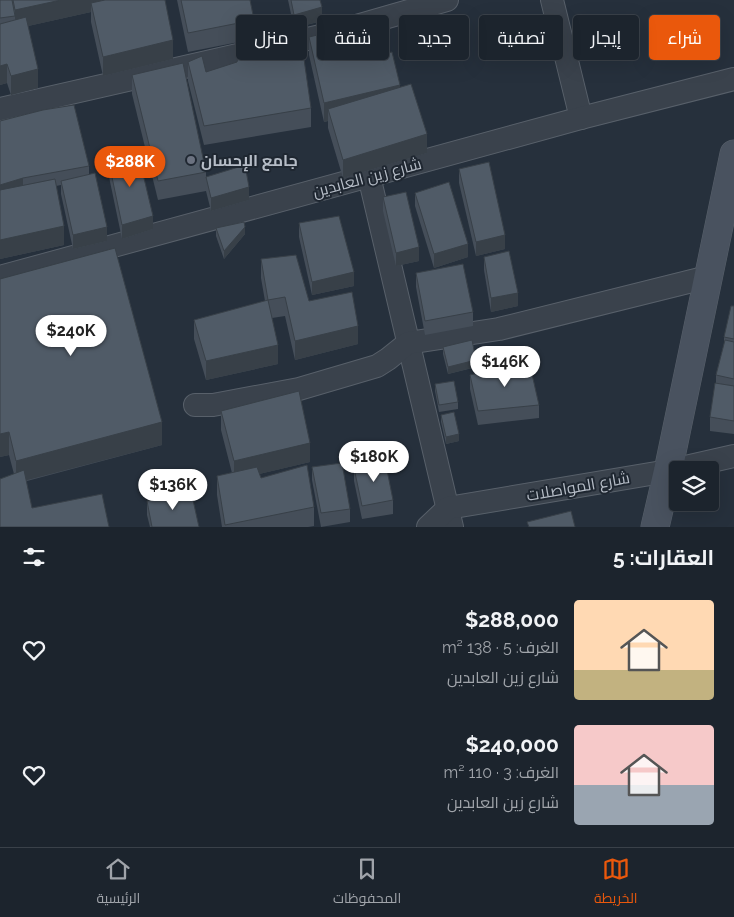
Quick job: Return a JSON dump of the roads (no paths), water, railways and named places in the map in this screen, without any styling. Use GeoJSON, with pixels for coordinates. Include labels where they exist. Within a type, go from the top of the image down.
{"type":"FeatureCollection","features":[{"type":"Feature","properties":{"kind":"main road"},"geometry":{"type":"LineString","coordinates":[[655,527],[734,154]]}},
{"type":"Feature","properties":{"kind":"street"},"geometry":{"type":"LineString","coordinates":[[0,109],[325,35],[447,0]]}},
{"type":"Feature","properties":{"kind":"street"},"geometry":{"type":"LineString","coordinates":[[552,0],[581,118]]}},
{"type":"Feature","properties":{"kind":"street","name":"شارع زين العابدين"},"geometry":{"type":"LineString","coordinates":[[0,277],[581,118],[734,79]]}},
{"type":"Feature","properties":{"kind":"street"},"geometry":{"type":"LineString","coordinates":[[369,176],[450,518],[428,527]]}},
{"type":"Feature","properties":{"kind":"street"},"geometry":{"type":"LineString","coordinates":[[195,405],[213,404],[299,389],[377,366],[408,342],[499,329],[708,277]]}},
{"type":"Feature","properties":{"kind":"street","name":"شارع المواصلات"},"geometry":{"type":"LineString","coordinates":[[450,518],[734,456]]}},
{"type":"Feature","properties":{"kind":"place","name":"جامع الإحسان"},"geometry":{"type":"Point","coordinates":[191,160]}}]}
